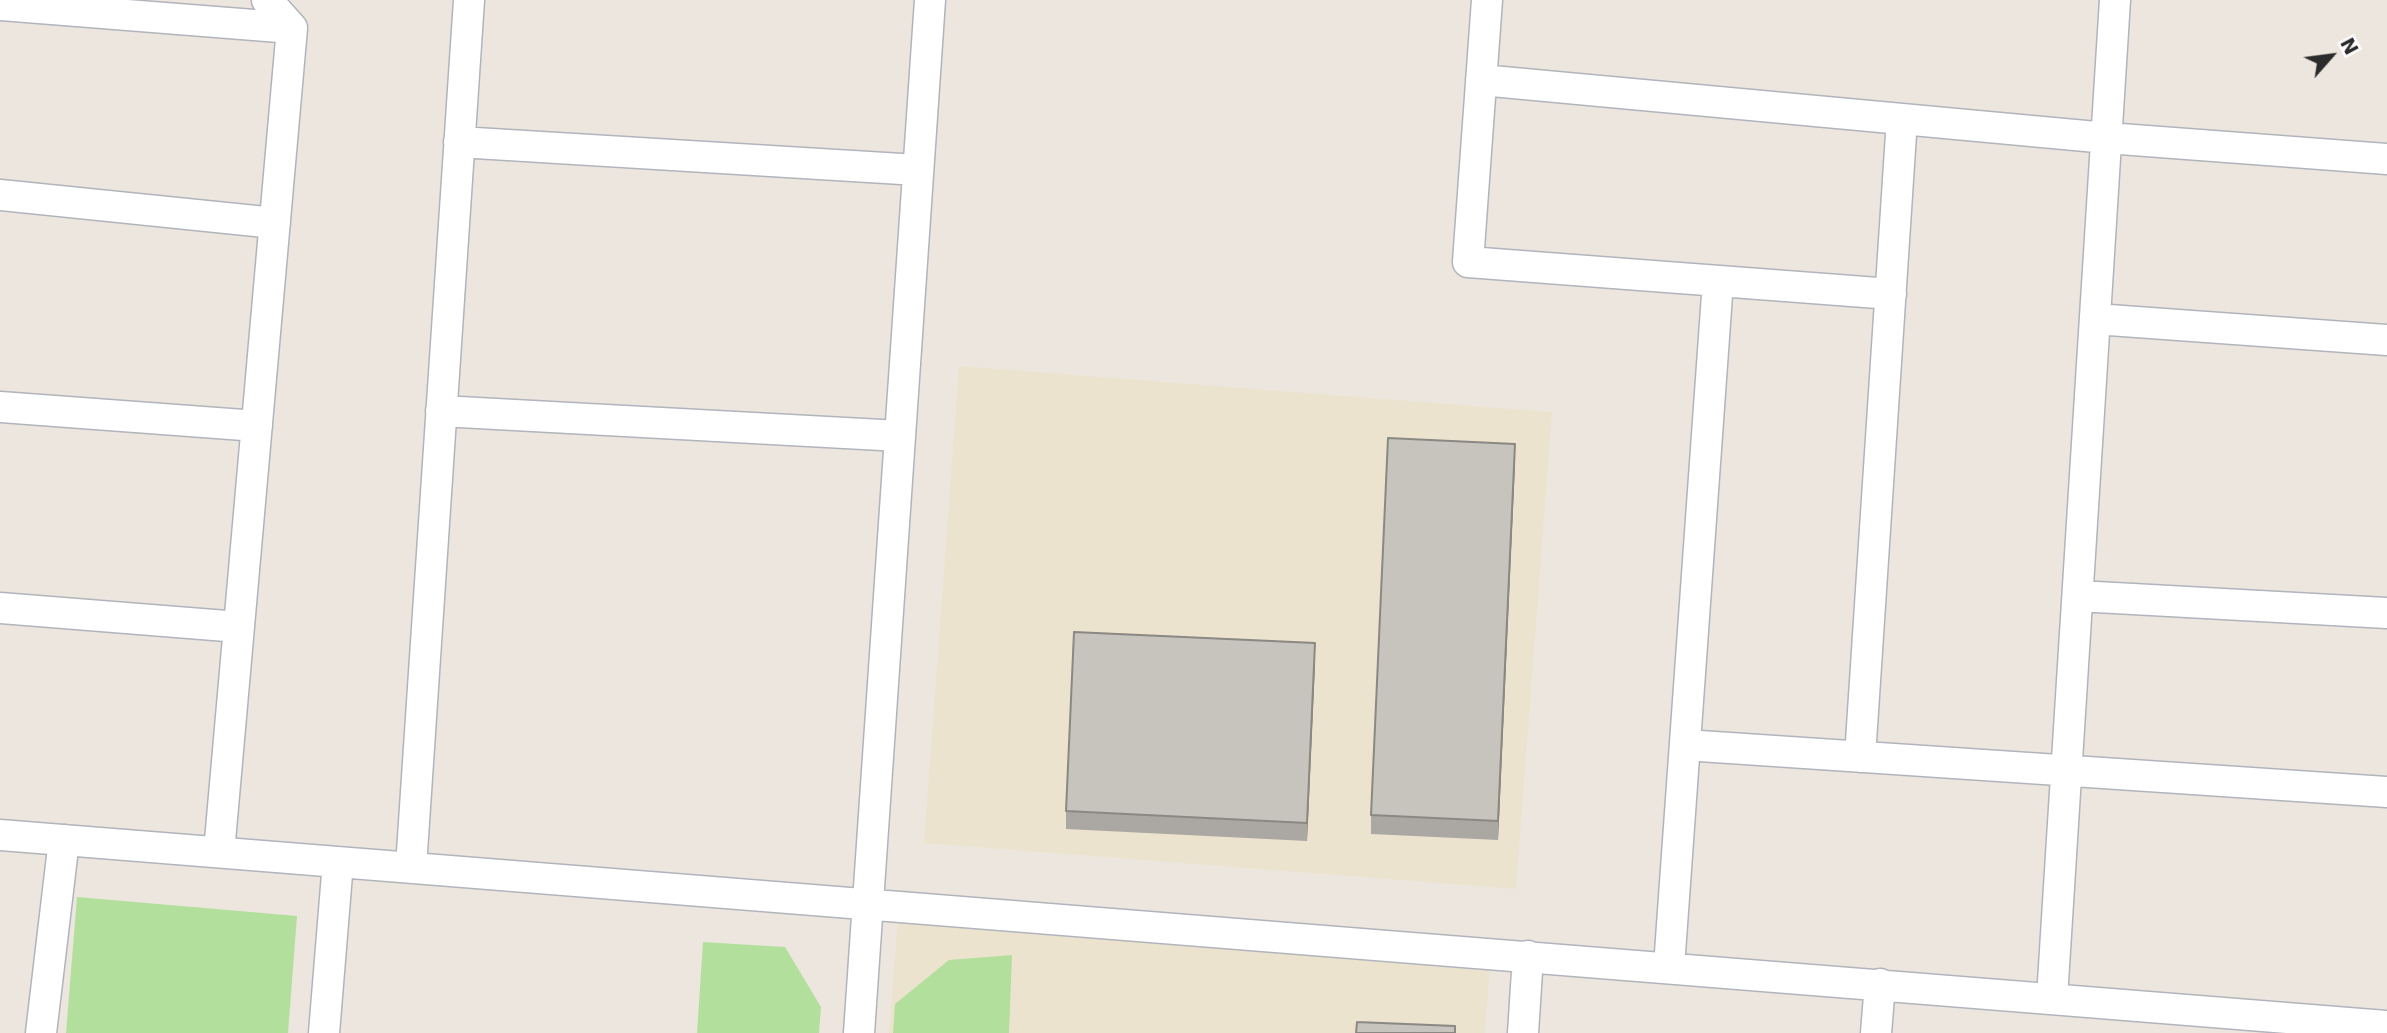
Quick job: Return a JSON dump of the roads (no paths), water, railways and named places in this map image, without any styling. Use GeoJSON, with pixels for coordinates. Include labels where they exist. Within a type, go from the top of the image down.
{"type":"FeatureCollection","features":[{"type":"Feature","properties":{"kind":"street"},"geometry":{"type":"LineString","coordinates":[[219,852],[292,28],[267,0]]}},
{"type":"Feature","properties":{"kind":"street"},"geometry":{"type":"LineString","coordinates":[[411,867],[469,0]]}},
{"type":"Feature","properties":{"kind":"street"},"geometry":{"type":"LineString","coordinates":[[859,1033],[930,0]]}},
{"type":"Feature","properties":{"kind":"street"},"geometry":{"type":"LineString","coordinates":[[1487,0],[1468,262],[1891,294]]}},
{"type":"Feature","properties":{"kind":"street"},"geometry":{"type":"LineString","coordinates":[[2052,998],[2115,0]]}},
{"type":"Feature","properties":{"kind":"street"},"geometry":{"type":"LineString","coordinates":[[0,5],[292,28]]}},
{"type":"Feature","properties":{"kind":"street"},"geometry":{"type":"LineString","coordinates":[[1481,80],[2107,138],[2387,159]]}},
{"type":"Feature","properties":{"kind":"street"},"geometry":{"type":"LineString","coordinates":[[1860,757],[1902,119]]}},
{"type":"Feature","properties":{"kind":"street"},"geometry":{"type":"LineString","coordinates":[[459,142],[918,170]]}},
{"type":"Feature","properties":{"kind":"street"},"geometry":{"type":"LineString","coordinates":[[0,195],[275,223]]}},
{"type":"Feature","properties":{"kind":"street"},"geometry":{"type":"LineString","coordinates":[[1670,967],[1718,281]]}},
{"type":"Feature","properties":{"kind":"street"},"geometry":{"type":"LineString","coordinates":[[2095,319],[2387,340]]}},
{"type":"Feature","properties":{"kind":"street"},"geometry":{"type":"LineString","coordinates":[[0,407],[257,426]]}},
{"type":"Feature","properties":{"kind":"street"},"geometry":{"type":"LineString","coordinates":[[441,411],[900,436]]}},
{"type":"Feature","properties":{"kind":"street"},"geometry":{"type":"LineString","coordinates":[[2078,596],[2387,613]]}},
{"type":"Feature","properties":{"kind":"street"},"geometry":{"type":"LineString","coordinates":[[0,608],[239,627]]}},
{"type":"Feature","properties":{"kind":"street"},"geometry":{"type":"LineString","coordinates":[[1685,745],[2387,792]]}},
{"type":"Feature","properties":{"kind":"street"},"geometry":{"type":"LineString","coordinates":[[0,835],[2387,1026]]}},
{"type":"Feature","properties":{"kind":"street"},"geometry":{"type":"LineString","coordinates":[[41,1033],[64,840]]}},
{"type":"Feature","properties":{"kind":"street"},"geometry":{"type":"LineString","coordinates":[[324,1033],[338,862]]}},
{"type":"Feature","properties":{"kind":"street"},"geometry":{"type":"LineString","coordinates":[[1523,1033],[1528,956]]}},
{"type":"Feature","properties":{"kind":"street"},"geometry":{"type":"LineString","coordinates":[[1876,1033],[1880,985]]}}]}
